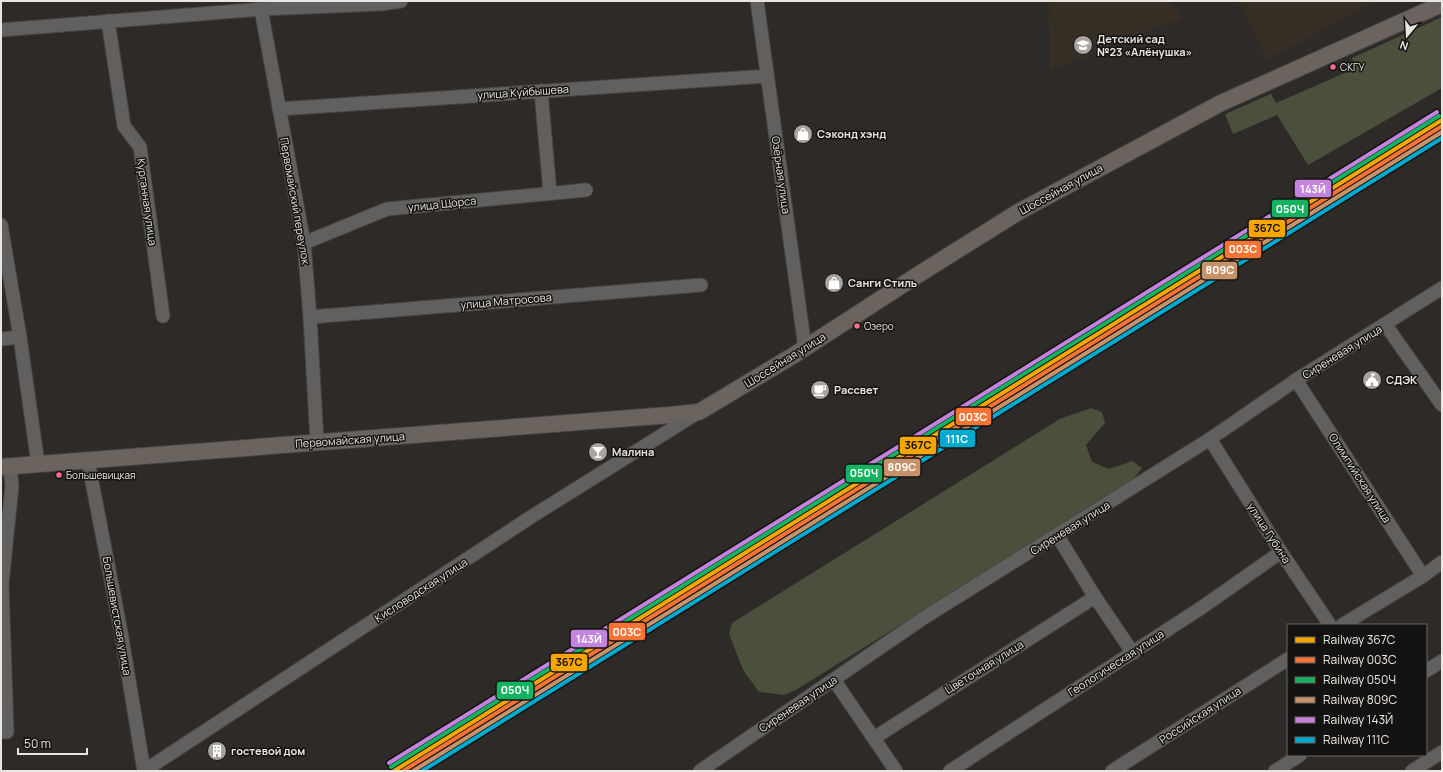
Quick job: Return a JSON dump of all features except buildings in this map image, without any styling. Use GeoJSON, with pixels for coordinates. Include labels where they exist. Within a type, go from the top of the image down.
{"type":"FeatureCollection","features":[{"type":"Feature","properties":{"kind":"main road","name":"Шоссейная улица"},"geometry":{"type":"LineString","coordinates":[[699,412],[805,348],[1027,207],[1221,103],[1442,4]]}},
{"type":"Feature","properties":{"kind":"main road","name":"Первомайская улица"},"geometry":{"type":"LineString","coordinates":[[6,466],[88,461],[699,412]]}},
{"type":"Feature","properties":{"kind":"street"},"geometry":{"type":"LineString","coordinates":[[1,30],[261,9],[402,1]]}},
{"type":"Feature","properties":{"kind":"street","name":"Озёрная улица"},"geometry":{"type":"LineString","coordinates":[[757,1],[805,348]]}},
{"type":"Feature","properties":{"kind":"street","name":"Первомайский переулок"},"geometry":{"type":"LineString","coordinates":[[261,9],[304,243],[317,442]]}},
{"type":"Feature","properties":{"kind":"street","name":"Курганная улица"},"geometry":{"type":"LineString","coordinates":[[108,21],[124,126],[140,147],[163,316]]}},
{"type":"Feature","properties":{"kind":"street","name":"улица Куйбышева"},"geometry":{"type":"LineString","coordinates":[[279,109],[767,76]]}},
{"type":"Feature","properties":{"kind":"street"},"geometry":{"type":"LineString","coordinates":[[541,91],[550,193]]}},
{"type":"Feature","properties":{"kind":"street","name":"улица Щорса"},"geometry":{"type":"LineString","coordinates":[[304,243],[387,209],[586,190]]}},
{"type":"Feature","properties":{"kind":"street"},"geometry":{"type":"LineString","coordinates":[[1,226],[20,337],[38,464]]}},
{"type":"Feature","properties":{"kind":"street","name":"улица Матросова"},"geometry":{"type":"LineString","coordinates":[[310,317],[702,285]]}},
{"type":"Feature","properties":{"kind":"street","name":"Сиреневая улица"},"geometry":{"type":"LineString","coordinates":[[700,771],[922,619],[1210,439],[1296,380],[1442,288]]}},
{"type":"Feature","properties":{"kind":"street"},"geometry":{"type":"LineString","coordinates":[[1385,324],[1442,405]]}},
{"type":"Feature","properties":{"kind":"street"},"geometry":{"type":"LineString","coordinates":[[1,339],[20,337]]}},
{"type":"Feature","properties":{"kind":"street","name":"Олимпийская улица"},"geometry":{"type":"LineString","coordinates":[[1296,380],[1423,576]]}},
{"type":"Feature","properties":{"kind":"street","name":"Кисловодская улица"},"geometry":{"type":"LineString","coordinates":[[144,771],[534,515],[699,412]]}},
{"type":"Feature","properties":{"kind":"street","name":"улица Губина"},"geometry":{"type":"LineString","coordinates":[[1210,439],[1281,552],[1329,624]]}},
{"type":"Feature","properties":{"kind":"street","name":"Большевистская улица"},"geometry":{"type":"LineString","coordinates":[[88,461],[121,632],[144,771]]}},
{"type":"Feature","properties":{"kind":"street"},"geometry":{"type":"LineString","coordinates":[[1,732],[8,732],[2,584],[12,486],[6,466]]}},
{"type":"Feature","properties":{"kind":"street"},"geometry":{"type":"LineString","coordinates":[[1057,535],[1095,597],[1133,653]]}},
{"type":"Feature","properties":{"kind":"street","name":"Геологическая улица"},"geometry":{"type":"LineString","coordinates":[[950,771],[1202,608],[1281,552]]}},
{"type":"Feature","properties":{"kind":"street"},"geometry":{"type":"LineString","coordinates":[[1344,624],[1423,576],[1442,562]]}},
{"type":"Feature","properties":{"kind":"street","name":"Цветочная улица"},"geometry":{"type":"LineString","coordinates":[[874,738],[1095,597]]}},
{"type":"Feature","properties":{"kind":"street","name":"Российская улица"},"geometry":{"type":"LineString","coordinates":[[1112,771],[1287,660]]}},
{"type":"Feature","properties":{"kind":"street"},"geometry":{"type":"LineString","coordinates":[[1427,670],[1442,661]]}},
{"type":"Feature","properties":{"kind":"street"},"geometry":{"type":"LineString","coordinates":[[834,680],[896,771]]}},
{"type":"Feature","properties":{"kind":"street"},"geometry":{"type":"LineString","coordinates":[[1412,771],[1442,752]]}},
{"type":"Feature","properties":{"kind":"street"},"geometry":{"type":"LineString","coordinates":[[1275,771],[1298,756]]}},
{"type":"Feature","properties":{"kind":"shaded area","name":"Детский сад №23 «Алёнушка»"},"geometry":{"type":"Polygon","coordinates":[[[1048,1],[1168,1],[1182,18],[1050,71],[1048,1]]]}},
{"type":"Feature","properties":{"kind":"shaded area"},"geometry":{"type":"Polygon","coordinates":[[[1238,1],[1375,1],[1267,60],[1238,1]]]}},
{"type":"Feature","properties":{"kind":"green space"},"geometry":{"type":"Polygon","coordinates":[[[1442,17],[1442,88],[1308,165],[1277,115],[1233,134],[1225,114],[1271,94],[1276,103],[1356,68],[1352,58],[1442,17]]]}},
{"type":"Feature","properties":{"kind":"green space"},"geometry":{"type":"Polygon","coordinates":[[[1091,408],[1102,412],[1105,423],[1086,445],[1092,462],[1109,469],[1132,461],[1142,468],[1131,482],[796,690],[784,695],[759,692],[743,670],[729,634],[732,623],[1060,419],[1091,408]]]}},
{"type":"Feature","properties":{"kind":"rail line","name":"143Й"},"geometry":{"type":"LineString","coordinates":[[389,763],[1437,112]]}},
{"type":"Feature","properties":{"kind":"rail line","name":"050Ч"},"geometry":{"type":"LineString","coordinates":[[391,767],[1439,116]]}},
{"type":"Feature","properties":{"kind":"rail line","name":"367С"},"geometry":{"type":"LineString","coordinates":[[394,771],[1442,120]]}},
{"type":"Feature","properties":{"kind":"rail line","name":"003С"},"geometry":{"type":"LineString","coordinates":[[403,771],[1442,126]]}},
{"type":"Feature","properties":{"kind":"rail line","name":"809С"},"geometry":{"type":"LineString","coordinates":[[413,771],[1442,132]]}},
{"type":"Feature","properties":{"kind":"rail line","name":"111С"},"geometry":{"type":"LineString","coordinates":[[422,771],[1442,138]]}},
{"type":"Feature","properties":{"kind":"place","name":"Детский сад №23 «Алёнушка»"},"geometry":{"type":"Point","coordinates":[1083,45]}},
{"type":"Feature","properties":{"kind":"place","name":"СКГУ"},"geometry":{"type":"Point","coordinates":[1333,67]}},
{"type":"Feature","properties":{"kind":"place","name":"Сэконд хэнд"},"geometry":{"type":"Point","coordinates":[803,134]}},
{"type":"Feature","properties":{"kind":"place","name":"Санги Стиль"},"geometry":{"type":"Point","coordinates":[834,283]}},
{"type":"Feature","properties":{"kind":"place","name":"Озеро"},"geometry":{"type":"Point","coordinates":[857,326]}},
{"type":"Feature","properties":{"kind":"place","name":"СДЭК"},"geometry":{"type":"Point","coordinates":[1372,380]}},
{"type":"Feature","properties":{"kind":"place","name":"Рассвет"},"geometry":{"type":"Point","coordinates":[820,390]}},
{"type":"Feature","properties":{"kind":"place","name":"Малина"},"geometry":{"type":"Point","coordinates":[598,452]}},
{"type":"Feature","properties":{"kind":"place","name":"Большевицкая"},"geometry":{"type":"Point","coordinates":[59,475]}},
{"type":"Feature","properties":{"kind":"place","name":"гостевой дом"},"geometry":{"type":"Point","coordinates":[217,751]}}]}
